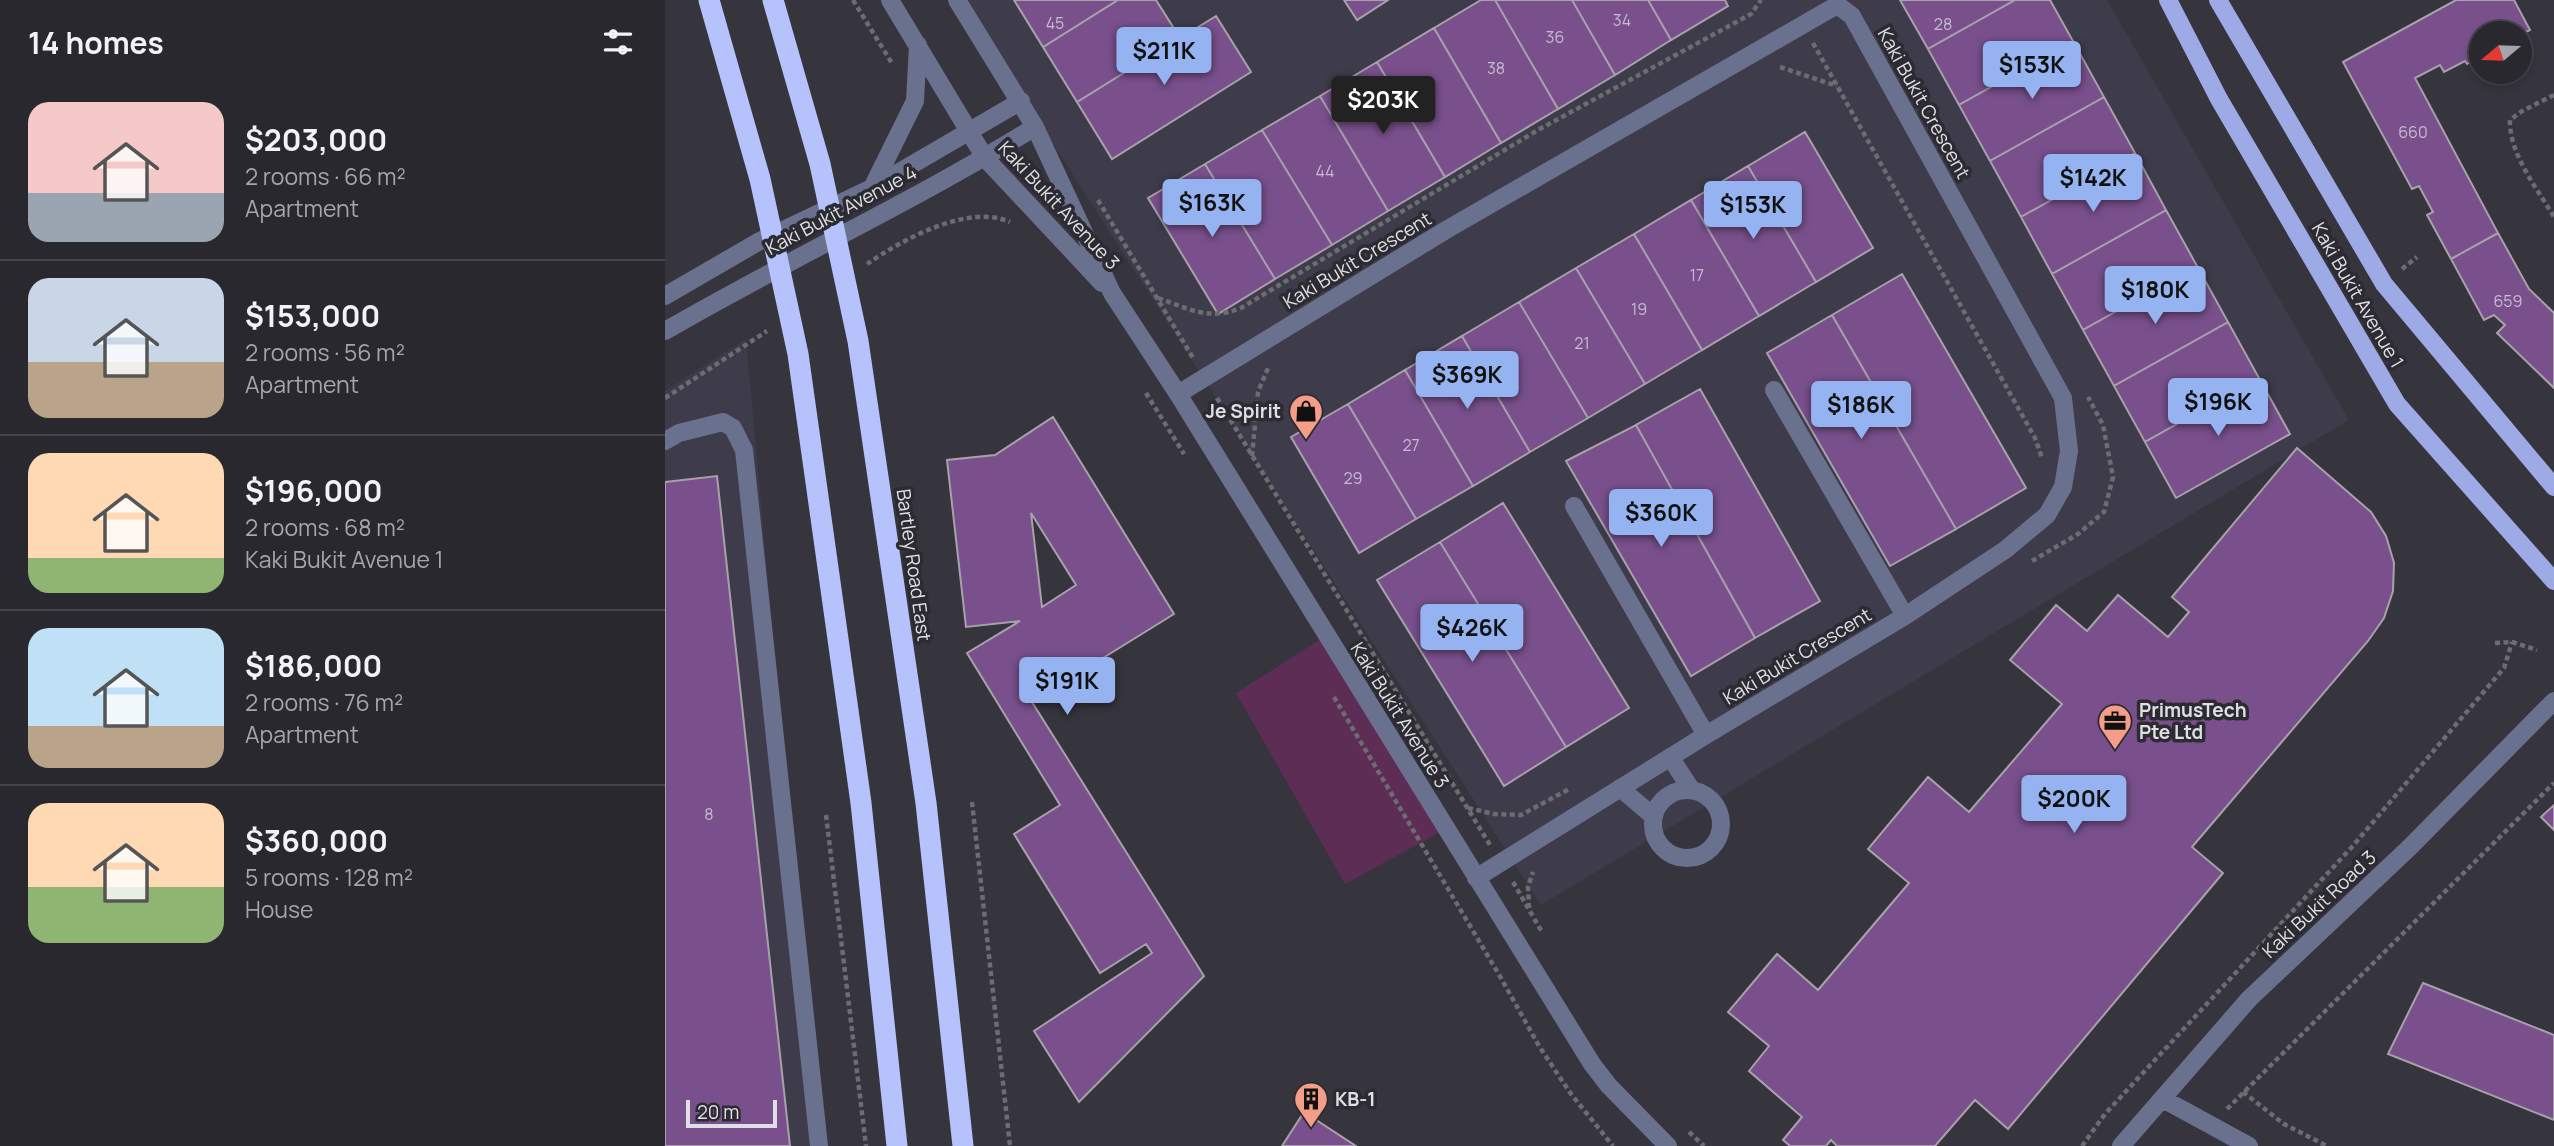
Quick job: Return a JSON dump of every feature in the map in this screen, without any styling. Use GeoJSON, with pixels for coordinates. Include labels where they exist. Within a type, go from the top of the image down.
{"type":"FeatureCollection","features":[{"type":"Feature","properties":{"kind":"highway"},"geometry":{"type":"LineString","coordinates":[[709,0],[760,179],[798,354],[861,803],[897,1146]]}},
{"type":"Feature","properties":{"kind":"highway","name":"Bartley Road East"},"geometry":{"type":"LineString","coordinates":[[773,0],[820,164],[858,341],[926,803],[963,1146]]}},
{"type":"Feature","properties":{"kind":"main road","name":"Kaki Bukit Avenue 1"},"geometry":{"type":"LineString","coordinates":[[2168,0],[2219,99],[2397,404],[2554,581]]}},
{"type":"Feature","properties":{"kind":"main road","name":"Kaki Bukit Avenue 1"},"geometry":{"type":"LineString","coordinates":[[2218,0],[2384,284],[2554,486]]}},
{"type":"Feature","properties":{"kind":"street","name":"Kaki Bukit Avenue 3"},"geometry":{"type":"LineString","coordinates":[[890,0],[985,158],[1112,293]]}},
{"type":"Feature","properties":{"kind":"street","name":"Kaki Bukit Avenue 3"},"geometry":{"type":"LineString","coordinates":[[957,0],[1035,127],[1112,293],[1178,394],[1593,1064],[1609,1086],[1668,1146]]}},
{"type":"Feature","properties":{"kind":"street","name":"Kaki Bukit Crescent"},"geometry":{"type":"LineString","coordinates":[[1178,394],[1446,230],[1839,6],[1852,16],[2063,398],[2069,451],[2063,487],[2047,515],[2005,550],[1905,616],[1670,757]]}},
{"type":"Feature","properties":{"kind":"street"},"geometry":{"type":"LineString","coordinates":[[872,188],[915,101],[918,45]]}},
{"type":"Feature","properties":{"kind":"street","name":"Kaki Bukit Avenue 4"},"geometry":{"type":"LineString","coordinates":[[665,296],[758,242],[872,188],[1021,101]]}},
{"type":"Feature","properties":{"kind":"street","name":"Kaki Bukit Avenue 4"},"geometry":{"type":"LineString","coordinates":[[665,331],[772,270],[985,158],[1035,127]]}},
{"type":"Feature","properties":{"kind":"street"},"geometry":{"type":"LineString","coordinates":[[683,285],[695,313]]}},
{"type":"Feature","properties":{"kind":"street"},"geometry":{"type":"LineString","coordinates":[[1774,390],[1905,616]]}},
{"type":"Feature","properties":{"kind":"street"},"geometry":{"type":"LineString","coordinates":[[665,441],[678,433],[723,422],[733,428],[744,450],[819,1146]]}},
{"type":"Feature","properties":{"kind":"street"},"geometry":{"type":"LineString","coordinates":[[1574,506],[1706,735]]}},
{"type":"Feature","properties":{"kind":"street","name":"Kaki Bukit Road 3"},"geometry":{"type":"LineString","coordinates":[[2121,1146],[2249,999],[2410,848],[2554,701]]}},
{"type":"Feature","properties":{"kind":"street"},"geometry":{"type":"LineString","coordinates":[[1476,878],[1670,757],[1691,789]]}},
{"type":"Feature","properties":{"kind":"street"},"geometry":{"type":"LineString","coordinates":[[1620,788],[1653,816]]}},
{"type":"Feature","properties":{"kind":"street"},"geometry":{"type":"LineString","coordinates":[[1691,789],[1708,796],[1719,811],[1722,830],[1714,847],[1699,857],[1680,858],[1664,850],[1654,835],[1653,816],[1661,801],[1675,791],[1691,789]]}},
{"type":"Feature","properties":{"kind":"street"},"geometry":{"type":"LineString","coordinates":[[2163,1099],[2249,1146]]}},
{"type":"Feature","properties":{"kind":"path"},"geometry":{"type":"LineString","coordinates":[[853,0],[898,74]]}},
{"type":"Feature","properties":{"kind":"path"},"geometry":{"type":"LineString","coordinates":[[1157,298],[1211,316],[1241,308],[1538,130],[1751,14],[1762,0]]}},
{"type":"Feature","properties":{"kind":"path"},"geometry":{"type":"LineString","coordinates":[[1770,67],[1783,67],[1837,86]]}},
{"type":"Feature","properties":{"kind":"path"},"geometry":{"type":"LineString","coordinates":[[2554,95],[2510,120],[2510,134],[2516,150],[2554,217]]}},
{"type":"Feature","properties":{"kind":"path"},"geometry":{"type":"LineString","coordinates":[[1093,192],[1542,932]]}},
{"type":"Feature","properties":{"kind":"path"},"geometry":{"type":"LineString","coordinates":[[861,267],[895,244],[954,220],[1000,217],[1020,226]]}},
{"type":"Feature","properties":{"kind":"path"},"geometry":{"type":"LineString","coordinates":[[2401,269],[2417,257]]}},
{"type":"Feature","properties":{"kind":"path"},"geometry":{"type":"LineString","coordinates":[[665,398],[771,329]]}},
{"type":"Feature","properties":{"kind":"path"},"geometry":{"type":"LineString","coordinates":[[1252,456],[1258,392],[1269,366]]}},
{"type":"Feature","properties":{"kind":"path"},"geometry":{"type":"LineString","coordinates":[[1139,383],[1191,465]]}},
{"type":"Feature","properties":{"kind":"path"},"geometry":{"type":"LineString","coordinates":[[2031,562],[2078,534],[2104,512],[2113,477],[2103,425],[2083,389]]}},
{"type":"Feature","properties":{"kind":"path"},"geometry":{"type":"LineString","coordinates":[[2082,1146],[2105,1114],[2351,848],[2504,668],[2512,642]]}},
{"type":"Feature","properties":{"kind":"path"},"geometry":{"type":"LineString","coordinates":[[2495,643],[2512,642],[2537,650]]}},
{"type":"Feature","properties":{"kind":"path"},"geometry":{"type":"LineString","coordinates":[[1328,688],[1539,1046],[1571,1094],[1613,1146]]}},
{"type":"Feature","properties":{"kind":"path"},"geometry":{"type":"LineString","coordinates":[[2210,1126],[2554,783]]}},
{"type":"Feature","properties":{"kind":"path"},"geometry":{"type":"LineString","coordinates":[[972,802],[1010,1146]]}},
{"type":"Feature","properties":{"kind":"path"},"geometry":{"type":"LineString","coordinates":[[826,815],[866,1146]]}},
{"type":"Feature","properties":{"kind":"path"},"geometry":{"type":"LineString","coordinates":[[1529,908],[1528,887],[1535,867]]}},
{"type":"Feature","properties":{"kind":"path"},"geometry":{"type":"LineString","coordinates":[[2243,1092],[2284,1124],[2327,1146]]}},
{"type":"Feature","properties":{"kind":"path"},"geometry":{"type":"LineString","coordinates":[[1683,1127],[1703,1146]]}},
{"type":"Feature","properties":{"kind":"shaded area"},"geometry":{"type":"Polygon","coordinates":[[[961,0],[2107,0],[2349,420],[1541,905],[961,0]]]}},
{"type":"Feature","properties":{"kind":"shaded area"},"geometry":{"type":"Polygon","coordinates":[[[746,339],[819,1146],[665,1146],[665,391],[746,339]]]}},
{"type":"Feature","properties":{"kind":"shaded area"},"geometry":{"type":"Polygon","coordinates":[[[1321,639],[1440,832],[1345,884],[1236,693],[1321,639]]]}},
{"type":"Feature","properties":{"kind":"building"},"geometry":{"type":"Polygon","coordinates":[[[1014,0],[1118,0],[1043,47],[1014,0]]]}},
{"type":"Feature","properties":{"kind":"building"},"geometry":{"type":"Polygon","coordinates":[[[1118,0],[1156,0],[1180,38],[1077,102],[1043,47],[1118,0]]]}},
{"type":"Feature","properties":{"kind":"building"},"geometry":{"type":"Polygon","coordinates":[[[1344,0],[1388,0],[1357,20],[1344,0]]]}},
{"type":"Feature","properties":{"kind":"building"},"geometry":{"type":"Polygon","coordinates":[[[1481,0],[1495,0],[1558,109],[1501,143],[1434,28],[1481,0]]]}},
{"type":"Feature","properties":{"kind":"building"},"geometry":{"type":"Polygon","coordinates":[[[1495,0],[1572,0],[1615,75],[1558,109],[1495,0]]]}},
{"type":"Feature","properties":{"kind":"building"},"geometry":{"type":"Polygon","coordinates":[[[1572,0],[1648,0],[1671,40],[1615,75],[1572,0]]]}},
{"type":"Feature","properties":{"kind":"building"},"geometry":{"type":"Polygon","coordinates":[[[1648,0],[1725,0],[1728,6],[1671,40],[1648,0]]]}},
{"type":"Feature","properties":{"kind":"building"},"geometry":{"type":"Polygon","coordinates":[[[1900,0],[2015,0],[1928,49],[1900,0]]]}},
{"type":"Feature","properties":{"kind":"building"},"geometry":{"type":"Polygon","coordinates":[[[2015,0],[2050,0],[2073,41],[1959,105],[1928,49],[2015,0]]]}},
{"type":"Feature","properties":{"kind":"building"},"geometry":{"type":"Polygon","coordinates":[[[2456,0],[2514,0],[2525,21],[2469,21],[2469,63],[2465,61],[2444,72],[2440,65],[2415,78],[2498,233],[2451,259],[2427,215],[2433,212],[2419,186],[2412,189],[2343,62],[2456,0]]]}},
{"type":"Feature","properties":{"kind":"building"},"geometry":{"type":"Polygon","coordinates":[[[1216,16],[1251,72],[1112,159],[1077,102],[1216,16]]]}},
{"type":"Feature","properties":{"kind":"building"},"geometry":{"type":"Polygon","coordinates":[[[1434,28],[1501,143],[1445,177],[1377,62],[1434,28]]]}},
{"type":"Feature","properties":{"kind":"building"},"geometry":{"type":"Polygon","coordinates":[[[2073,41],[2104,97],[1990,161],[1959,105],[2073,41]]]}},
{"type":"Feature","properties":{"kind":"building"},"geometry":{"type":"Polygon","coordinates":[[[1377,62],[1445,177],[1388,211],[1320,96],[1377,62]]]}},
{"type":"Feature","properties":{"kind":"building"},"geometry":{"type":"Polygon","coordinates":[[[1320,96],[1388,211],[1332,245],[1262,130],[1320,96]]]}},
{"type":"Feature","properties":{"kind":"building"},"geometry":{"type":"Polygon","coordinates":[[[2104,97],[2135,153],[2021,217],[1990,161],[2104,97]]]}},
{"type":"Feature","properties":{"kind":"building"},"geometry":{"type":"Polygon","coordinates":[[[1262,130],[1332,245],[1275,279],[1205,164],[1262,130]]]}},
{"type":"Feature","properties":{"kind":"building"},"geometry":{"type":"Polygon","coordinates":[[[1805,132],[1873,248],[1816,282],[1748,166],[1805,132]]]}},
{"type":"Feature","properties":{"kind":"building"},"geometry":{"type":"Polygon","coordinates":[[[2135,153],[2166,210],[2052,274],[2021,217],[2135,153]]]}},
{"type":"Feature","properties":{"kind":"building"},"geometry":{"type":"Polygon","coordinates":[[[1205,164],[1275,279],[1218,314],[1148,198],[1205,164]]]}},
{"type":"Feature","properties":{"kind":"building"},"geometry":{"type":"Polygon","coordinates":[[[1748,166],[1816,282],[1759,316],[1691,200],[1748,166]]]}},
{"type":"Feature","properties":{"kind":"building"},"geometry":{"type":"Polygon","coordinates":[[[1691,200],[1759,316],[1702,350],[1634,234],[1691,200]]]}},
{"type":"Feature","properties":{"kind":"building"},"geometry":{"type":"Polygon","coordinates":[[[2166,210],[2197,266],[2083,330],[2052,274],[2166,210]]]}},
{"type":"Feature","properties":{"kind":"building"},"geometry":{"type":"Polygon","coordinates":[[[2498,233],[2529,289],[2554,313],[2554,388],[2497,333],[2505,325],[2494,315],[2484,320],[2451,259],[2498,233]]]}},
{"type":"Feature","properties":{"kind":"building"},"geometry":{"type":"Polygon","coordinates":[[[1634,234],[1702,350],[1645,384],[1576,268],[1634,234]]]}},
{"type":"Feature","properties":{"kind":"building"},"geometry":{"type":"Polygon","coordinates":[[[2197,266],[2228,322],[2114,386],[2083,330],[2197,266]]]}},
{"type":"Feature","properties":{"kind":"building"},"geometry":{"type":"Polygon","coordinates":[[[1576,268],[1645,384],[1588,418],[1519,302],[1576,268]]]}},
{"type":"Feature","properties":{"kind":"building"},"geometry":{"type":"Polygon","coordinates":[[[1902,274],[2026,488],[1956,529],[1832,315],[1902,274]]]}},
{"type":"Feature","properties":{"kind":"building"},"geometry":{"type":"Polygon","coordinates":[[[1519,302],[1588,418],[1530,452],[1462,336],[1519,302]]]}},
{"type":"Feature","properties":{"kind":"building"},"geometry":{"type":"Polygon","coordinates":[[[1832,315],[1956,529],[1890,566],[1767,353],[1832,315]]]}},
{"type":"Feature","properties":{"kind":"building"},"geometry":{"type":"Polygon","coordinates":[[[2228,322],[2259,378],[2145,442],[2114,386],[2228,322]]]}},
{"type":"Feature","properties":{"kind":"building"},"geometry":{"type":"Polygon","coordinates":[[[1462,336],[1530,452],[1473,486],[1405,370],[1462,336]]]}},
{"type":"Feature","properties":{"kind":"building"},"geometry":{"type":"Polygon","coordinates":[[[1405,370],[1473,486],[1416,519],[1348,404],[1405,370]]]}},
{"type":"Feature","properties":{"kind":"building"},"geometry":{"type":"Polygon","coordinates":[[[2259,378],[2290,434],[2176,498],[2145,442],[2259,378]]]}},
{"type":"Feature","properties":{"kind":"building"},"geometry":{"type":"Polygon","coordinates":[[[1700,389],[1820,601],[1755,638],[1636,425],[1700,389]]]}},
{"type":"Feature","properties":{"kind":"building"},"geometry":{"type":"Polygon","coordinates":[[[1348,404],[1416,519],[1359,553],[1291,437],[1348,404]]]}},
{"type":"Feature","properties":{"kind":"building"},"geometry":{"type":"Polygon","coordinates":[[[1053,417],[1174,614],[1032,702],[1204,976],[1079,1102],[1034,1031],[1152,953],[1146,944],[1100,973],[1014,834],[1060,805],[967,653],[1020,621],[966,627],[947,460],[995,455],[1053,417]],[[1031,513],[1042,607],[1076,585],[1031,513]]]}},
{"type":"Feature","properties":{"kind":"building"},"geometry":{"type":"Polygon","coordinates":[[[1636,425],[1755,638],[1691,676],[1566,461],[1636,425]]]}},
{"type":"Feature","properties":{"kind":"building"},"geometry":{"type":"Polygon","coordinates":[[[2297,448],[2371,512],[2386,536],[2394,563],[2393,591],[2384,618],[2368,641],[2192,847],[2223,873],[2008,1129],[1975,1100],[1935,1146],[1837,1146],[1831,1140],[1826,1146],[1790,1146],[1783,1140],[1802,1117],[1749,1071],[1769,1046],[1728,1012],[1777,954],[1818,990],[1909,883],[1868,849],[1928,777],[1969,812],[2062,704],[2010,660],[2056,605],[2087,631],[2118,595],[2168,637],[2189,612],[2172,597],[2297,448]]]}},
{"type":"Feature","properties":{"kind":"building"},"geometry":{"type":"Polygon","coordinates":[[[717,476],[790,1146],[665,1146],[665,482],[717,476]]]}},
{"type":"Feature","properties":{"kind":"building"},"geometry":{"type":"Polygon","coordinates":[[[1503,503],[1629,708],[1566,747],[1440,542],[1503,503]]]}},
{"type":"Feature","properties":{"kind":"building"},"geometry":{"type":"Polygon","coordinates":[[[1440,542],[1566,747],[1504,786],[1377,580],[1440,542]]]}},
{"type":"Feature","properties":{"kind":"building"},"geometry":{"type":"Polygon","coordinates":[[[2554,805],[2554,830],[2541,817],[2554,805]]]}},
{"type":"Feature","properties":{"kind":"building"},"geometry":{"type":"Polygon","coordinates":[[[2423,983],[2554,1035],[2554,1120],[2388,1054],[2423,983]]]}},
{"type":"Feature","properties":{"kind":"building","name":"KB-1"},"geometry":{"type":"Polygon","coordinates":[[[1304,1112],[1356,1146],[1282,1146],[1304,1112]]]}},
{"type":"Feature","properties":{"kind":"place","name":"Je Spirit"},"geometry":{"type":"Point","coordinates":[1306,441]}},
{"type":"Feature","properties":{"kind":"place","name":"PrimusTech Pte Ltd"},"geometry":{"type":"Point","coordinates":[2115,751]}},
{"type":"Feature","properties":{"kind":"place","name":"KB-1"},"geometry":{"type":"Point","coordinates":[1311,1129]}}]}
